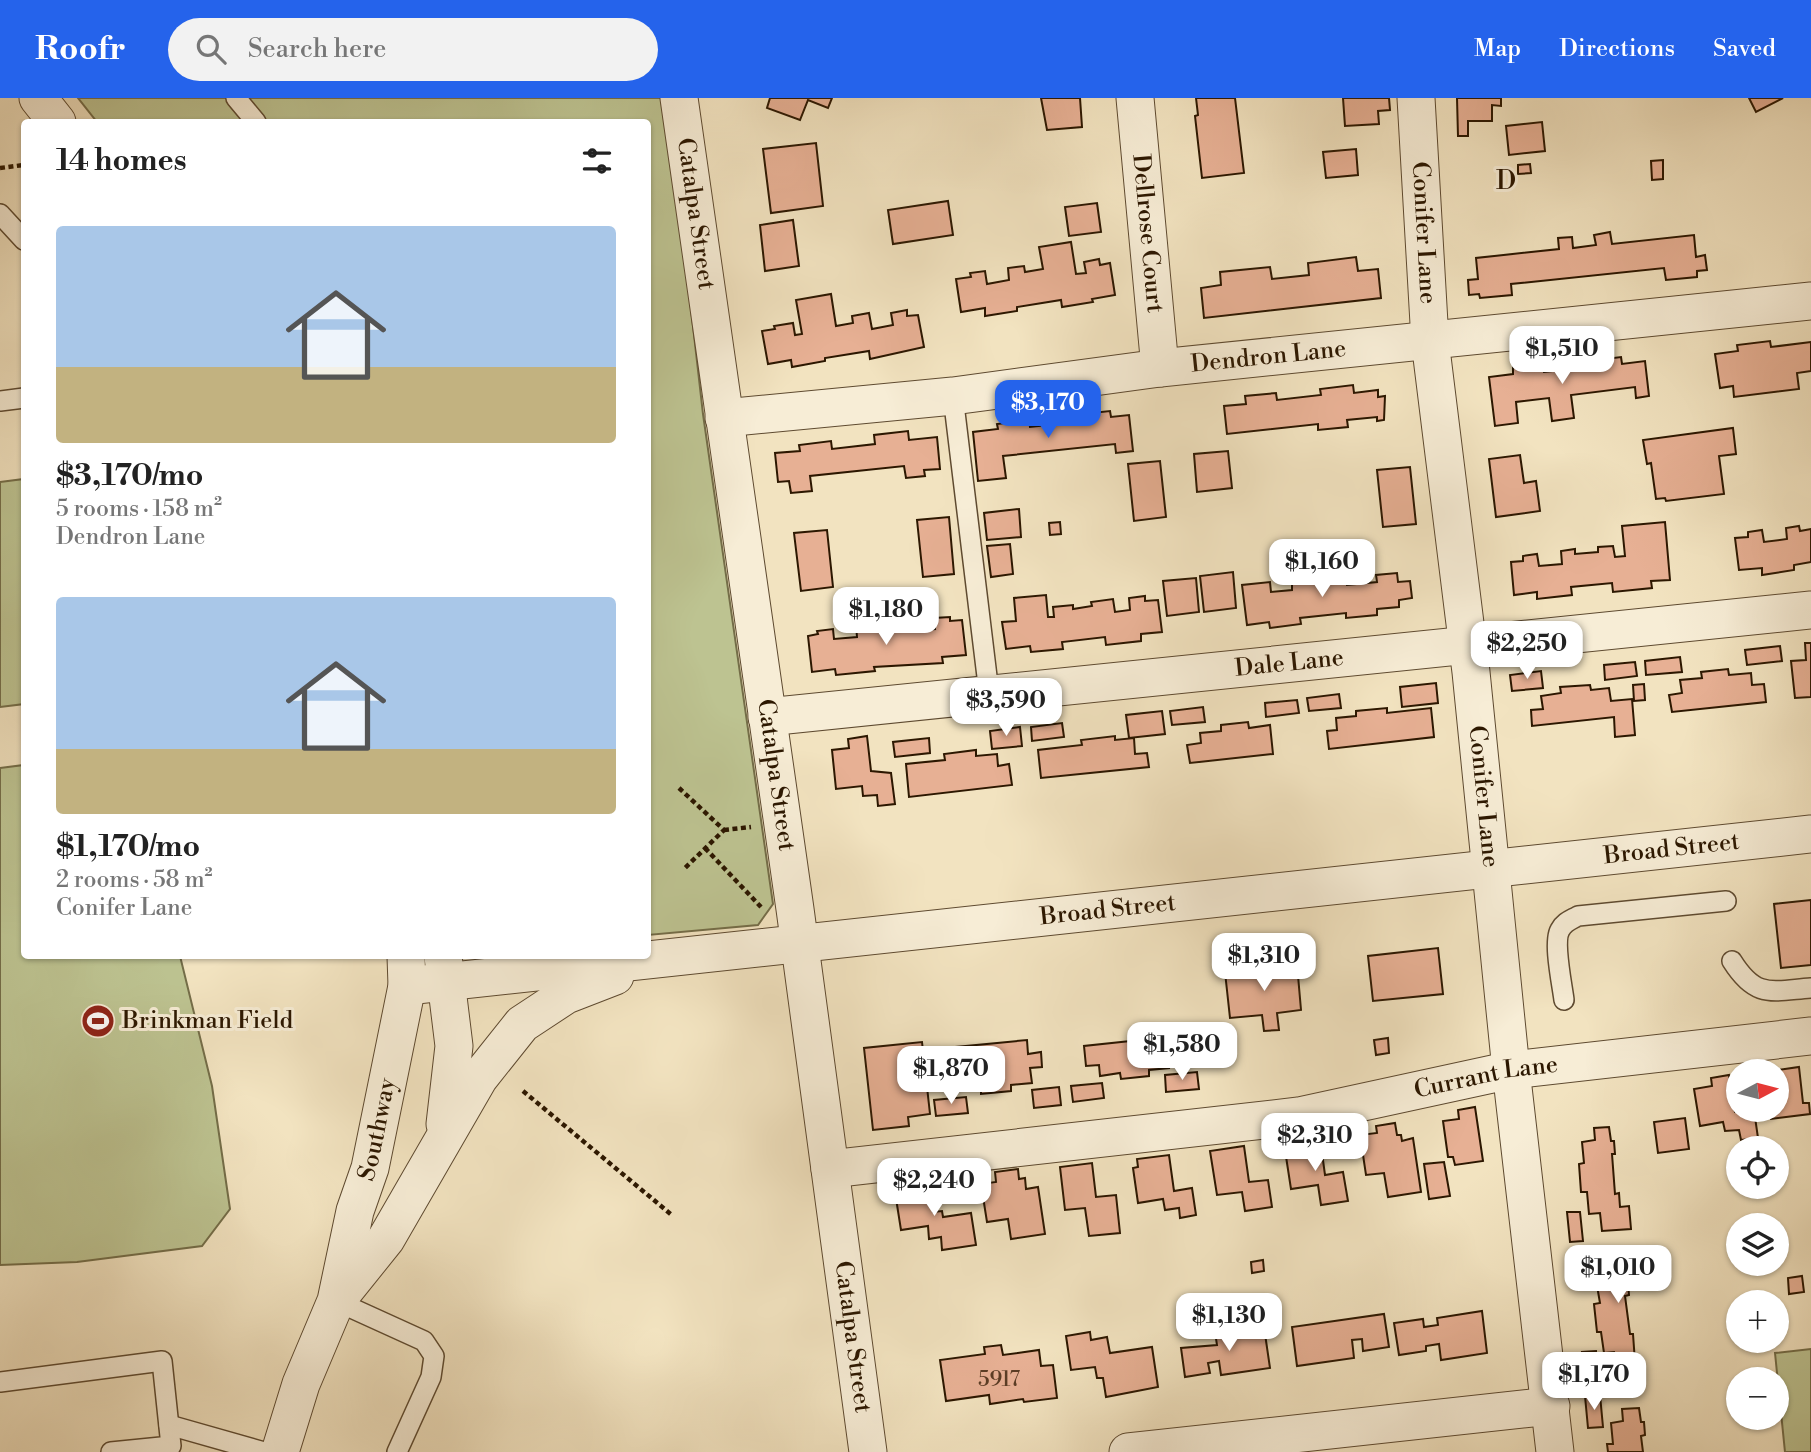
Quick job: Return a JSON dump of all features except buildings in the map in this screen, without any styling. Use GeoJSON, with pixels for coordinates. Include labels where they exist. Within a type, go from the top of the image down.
{"type":"FeatureCollection","features":[{"type":"Feature","properties":{"kind":"street"},"geometry":{"type":"LineString","coordinates":[[38,98],[55,119]]}},
{"type":"Feature","properties":{"kind":"street","name":"Catalpa Street"},"geometry":{"type":"LineString","coordinates":[[679,98],[800,943],[868,1452]]}},
{"type":"Feature","properties":{"kind":"street","name":"Dellrose Court"},"geometry":{"type":"LineString","coordinates":[[1135,98],[1160,368]]}},
{"type":"Feature","properties":{"kind":"street","name":"Conifer Lane"},"geometry":{"type":"LineString","coordinates":[[1416,98],[1430,341],[1468,647],[1511,1070],[1555,1452]]}},
{"type":"Feature","properties":{"kind":"street","name":"Dendron Lane"},"geometry":{"type":"LineString","coordinates":[[724,418],[953,396],[1160,368],[1811,301]]}},
{"type":"Feature","properties":{"kind":"street","name":"Dale Lane"},"geometry":{"type":"LineString","coordinates":[[767,717],[1811,610]]}},
{"type":"Feature","properties":{"kind":"street","name":"Broad Street"},"geometry":{"type":"LineString","coordinates":[[651,958],[1811,834]]}},
{"type":"Feature","properties":{"kind":"street","name":"Southway"},"geometry":{"type":"LineString","coordinates":[[336,1301],[386,1239],[479,1078],[522,1024],[566,995],[665,957]]}},
{"type":"Feature","properties":{"kind":"street","name":"Broad Street"},"geometry":{"type":"LineString","coordinates":[[406,971],[628,959]]}},
{"type":"Feature","properties":{"kind":"street","name":"Southway"},"geometry":{"type":"LineString","coordinates":[[442,1139],[454,1046],[445,969]]}},
{"type":"Feature","properties":{"kind":"street","name":"Southway"},"geometry":{"type":"LineString","coordinates":[[280,1452],[301,1384],[336,1301],[355,1211],[370,1168],[406,971]]}},
{"type":"Feature","properties":{"kind":"street","name":"Currant Lane"},"geometry":{"type":"LineString","coordinates":[[830,1168],[1299,1116],[1511,1070],[1811,1036]]}},
{"type":"Feature","properties":{"kind":"street"},"geometry":{"type":"LineString","coordinates":[[1128,1452],[1550,1406]]}},
{"type":"Feature","properties":{"kind":"lane"},"geometry":{"type":"LineString","coordinates":[[236,98],[254,119]]}},
{"type":"Feature","properties":{"kind":"lane"},"geometry":{"type":"LineString","coordinates":[[0,214],[21,237]]}},
{"type":"Feature","properties":{"kind":"lane"},"geometry":{"type":"LineString","coordinates":[[953,396],[989,693]]}},
{"type":"Feature","properties":{"kind":"lane"},"geometry":{"type":"LineString","coordinates":[[0,401],[21,398]]}},
{"type":"Feature","properties":{"kind":"lane"},"geometry":{"type":"LineString","coordinates":[[1564,1000],[1557,942],[1559,931],[1567,921],[1578,916],[1726,901]]}},
{"type":"Feature","properties":{"kind":"lane"},"geometry":{"type":"LineString","coordinates":[[1732,961],[1744,979],[1756,989],[1772,991],[1811,988]]}},
{"type":"Feature","properties":{"kind":"lane"},"geometry":{"type":"LineString","coordinates":[[336,1301],[424,1341],[435,1356],[431,1377],[397,1452]]}},
{"type":"Feature","properties":{"kind":"lane"},"geometry":{"type":"LineString","coordinates":[[0,1382],[162,1361],[171,1446],[111,1452]]}},
{"type":"Feature","properties":{"kind":"lane"},"geometry":{"type":"LineString","coordinates":[[169,1425],[264,1452]]}},
{"type":"Feature","properties":{"kind":"path"},"geometry":{"type":"LineString","coordinates":[[0,168],[21,165]]}},
{"type":"Feature","properties":{"kind":"path"},"geometry":{"type":"LineString","coordinates":[[679,788],[724,830]]}},
{"type":"Feature","properties":{"kind":"path"},"geometry":{"type":"LineString","coordinates":[[684,869],[724,830],[753,827]]}},
{"type":"Feature","properties":{"kind":"path"},"geometry":{"type":"LineString","coordinates":[[705,848],[766,912]]}},
{"type":"Feature","properties":{"kind":"path"},"geometry":{"type":"LineString","coordinates":[[523,1090],[673,1216]]}},
{"type":"Feature","properties":{"kind":"green space"},"geometry":{"type":"Polygon","coordinates":[[[78,98],[661,98],[773,904],[758,925],[651,935],[651,119],[95,119],[78,98]]]}},
{"type":"Feature","properties":{"kind":"green space"},"geometry":{"type":"Polygon","coordinates":[[[21,479],[21,704],[0,707],[0,482],[21,479]]]}},
{"type":"Feature","properties":{"kind":"green space","name":"Brinkman Field"},"geometry":{"type":"Polygon","coordinates":[[[21,765],[21,959],[181,959],[212,1086],[230,1209],[202,1246],[77,1262],[0,1265],[0,768],[21,765]]]}},
{"type":"Feature","properties":{"kind":"green space"},"geometry":{"type":"Polygon","coordinates":[[[1811,1349],[1811,1452],[1785,1452],[1783,1430],[1789,1430],[1789,1367],[1776,1367],[1775,1353],[1811,1349]]]}},
{"type":"Feature","properties":{"kind":"place","name":"Brinkman Field"},"geometry":{"type":"Point","coordinates":[98,1021]}},
{"type":"Feature","properties":{"kind":"district","name":"D"},"geometry":{"type":"Point","coordinates":[1507,181]}}]}
